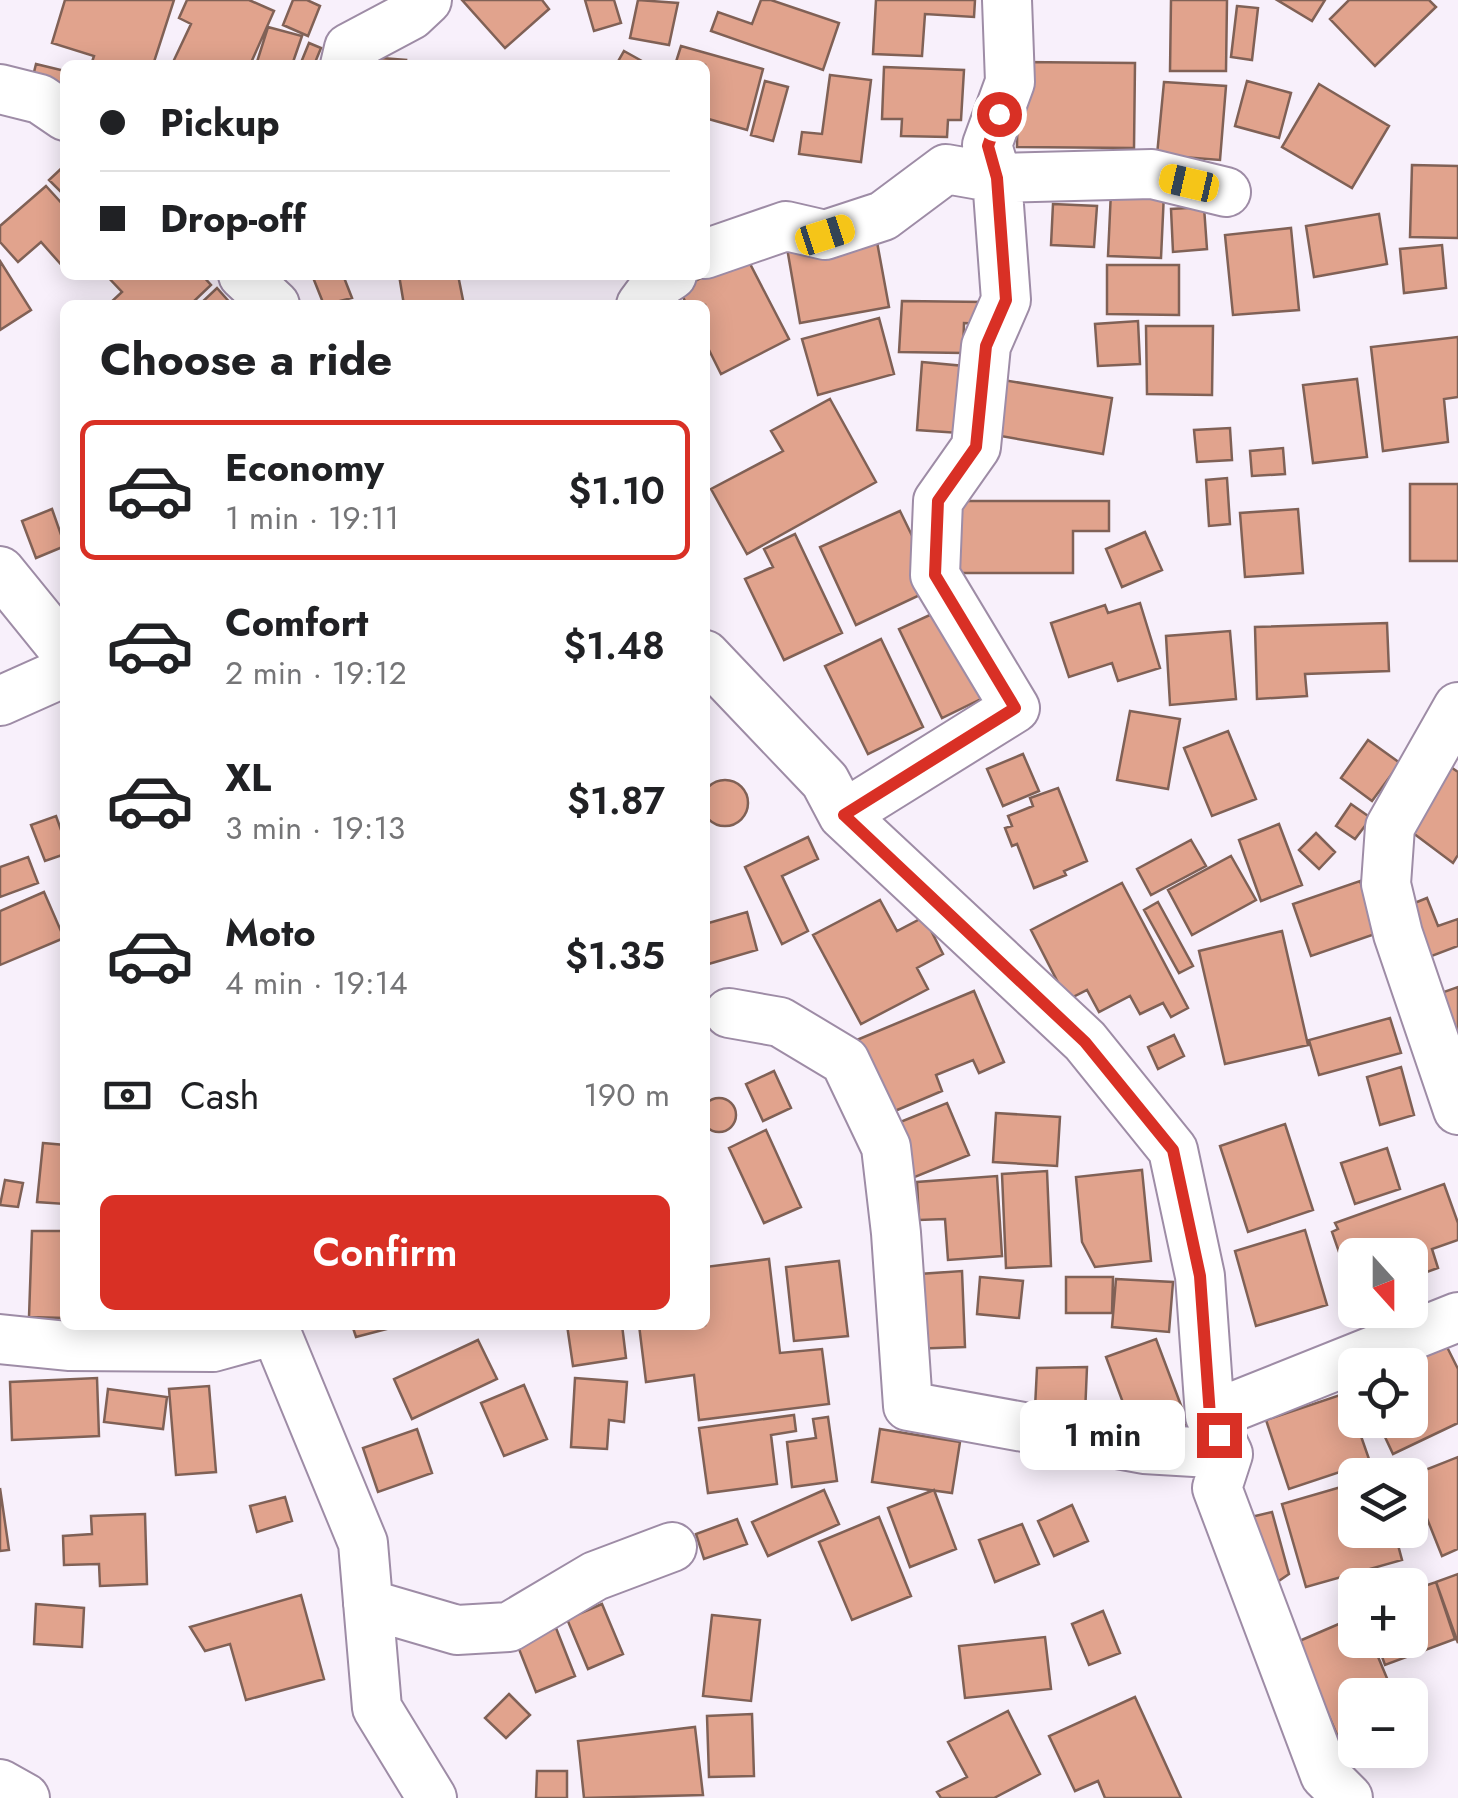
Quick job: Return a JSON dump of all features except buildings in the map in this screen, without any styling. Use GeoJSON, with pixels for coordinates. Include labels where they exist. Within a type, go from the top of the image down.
{"type":"FeatureCollection","features":[{"type":"Feature","properties":{"kind":"street"},"geometry":{"type":"LineString","coordinates":[[346,60],[349,48],[411,15],[427,0]]}},
{"type":"Feature","properties":{"kind":"street"},"geometry":{"type":"LineString","coordinates":[[844,815],[1015,708],[935,575],[938,501],[976,447],[986,346],[1006,300],[997,178],[988,146],[1010,82],[1008,0]]}},
{"type":"Feature","properties":{"kind":"street"},"geometry":{"type":"LineString","coordinates":[[0,89],[40,99],[60,113]]}},
{"type":"Feature","properties":{"kind":"street"},"geometry":{"type":"LineString","coordinates":[[710,252],[786,226],[825,235],[883,216],[946,169],[997,178],[1152,174],[1226,192]]}},
{"type":"Feature","properties":{"kind":"street"},"geometry":{"type":"LineString","coordinates":[[645,300],[664,280]]}},
{"type":"Feature","properties":{"kind":"street"},"geometry":{"type":"LineString","coordinates":[[0,571],[60,644]]}},
{"type":"Feature","properties":{"kind":"street"},"geometry":{"type":"LineString","coordinates":[[710,660],[825,781],[844,815],[1085,1042],[1173,1150],[1200,1276],[1219,1435],[1217,1488],[1325,1775],[1348,1798]]}},
{"type":"Feature","properties":{"kind":"street"},"geometry":{"type":"LineString","coordinates":[[0,701],[60,674]]}},
{"type":"Feature","properties":{"kind":"street"},"geometry":{"type":"LineString","coordinates":[[1458,707],[1390,827],[1386,884],[1398,934],[1458,1110]]}},
{"type":"Feature","properties":{"kind":"street"},"geometry":{"type":"LineString","coordinates":[[729,1013],[780,1022],[845,1061],[886,1146],[908,1406],[1144,1449],[1219,1435],[1458,1316]]}},
{"type":"Feature","properties":{"kind":"street"},"geometry":{"type":"LineString","coordinates":[[0,1339],[68,1346],[213,1347],[268,1330]]}},
{"type":"Feature","properties":{"kind":"street"},"geometry":{"type":"LineString","coordinates":[[275,1330],[363,1543],[377,1708],[432,1798]]}},
{"type":"Feature","properties":{"kind":"street"},"geometry":{"type":"LineString","coordinates":[[368,1604],[457,1630],[509,1627],[595,1576],[672,1547]]}},
{"type":"Feature","properties":{"kind":"street"},"geometry":{"type":"LineString","coordinates":[[0,1784],[25,1798]]}},
{"type":"Feature","properties":{"kind":"route"},"geometry":{"type":"LineString","coordinates":[[999,114],[988,146],[997,178],[1006,300],[986,346],[976,447],[938,501],[935,575],[1015,708],[844,815],[1085,1042],[1173,1150],[1200,1276],[1210,1416],[1219,1435]]}}]}
